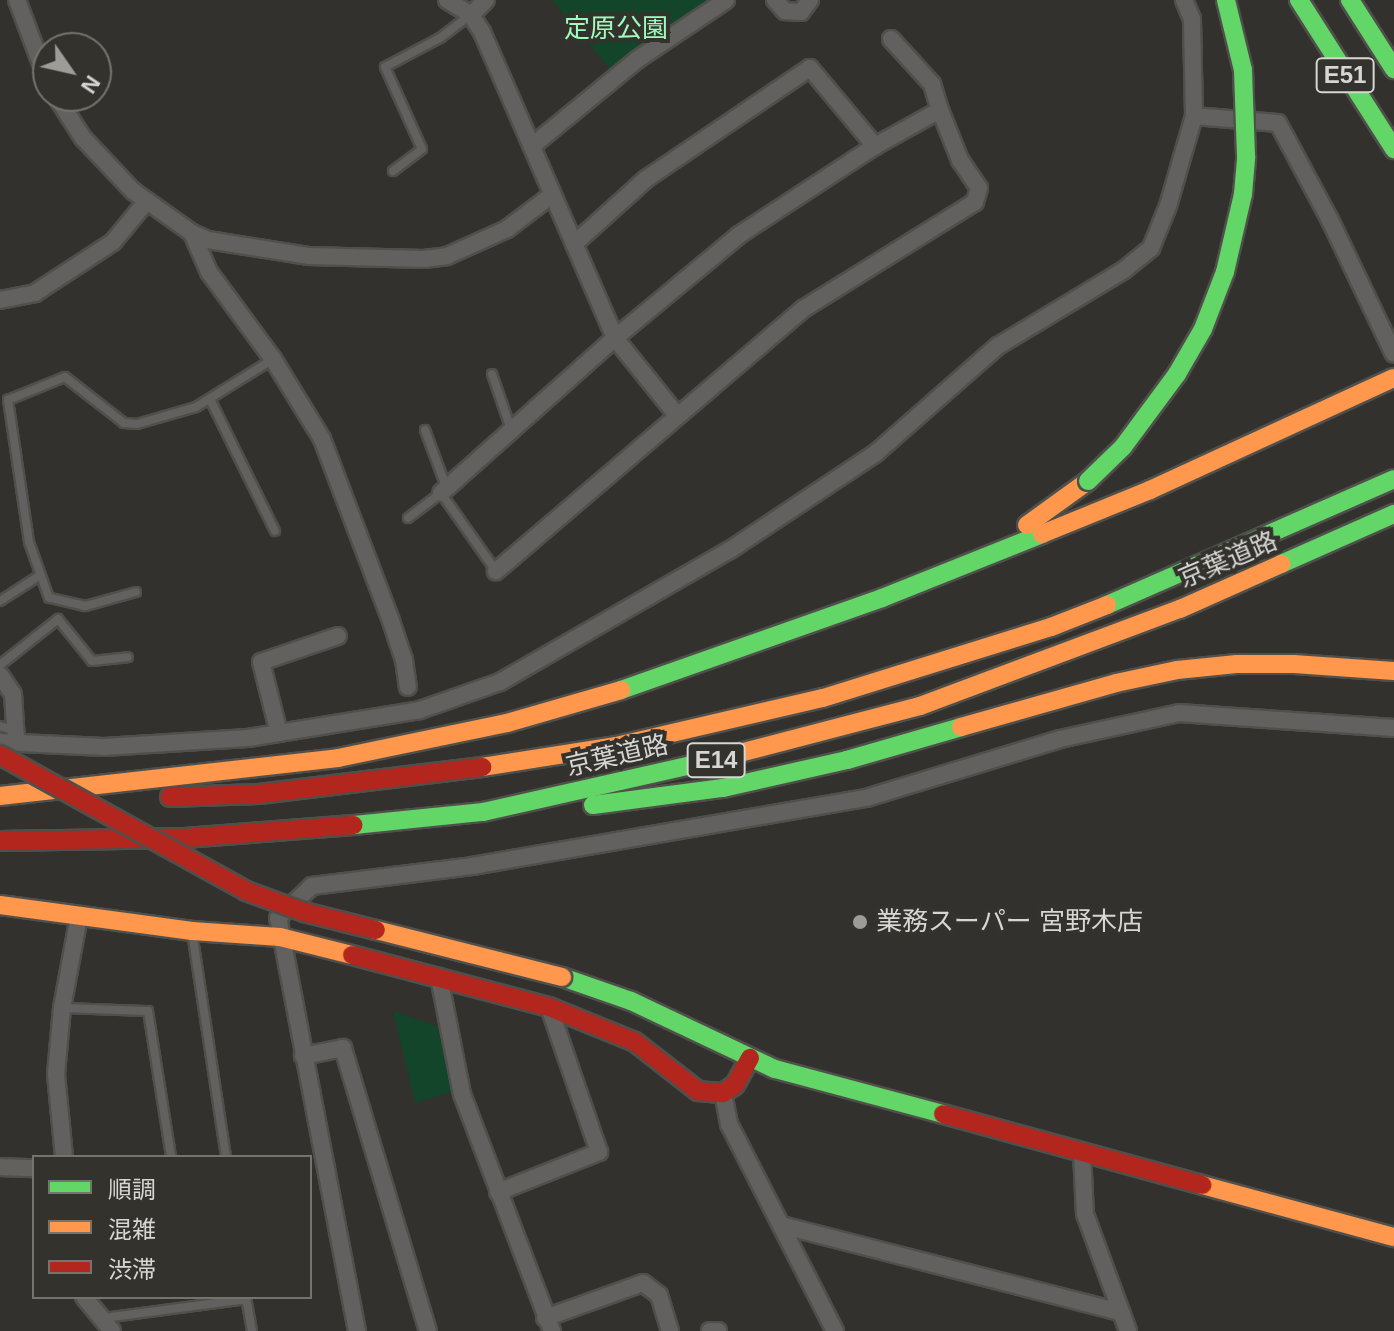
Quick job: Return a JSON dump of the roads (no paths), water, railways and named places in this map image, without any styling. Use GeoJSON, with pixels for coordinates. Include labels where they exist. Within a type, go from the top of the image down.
{"type":"FeatureCollection","features":[{"type":"Feature","properties":{"kind":"main road"},"geometry":{"type":"LineString","coordinates":[[882,598],[1007,538],[1088,481],[1123,447],[1177,374],[1203,329],[1225,272],[1240,209],[1246,156],[1243,70],[1226,0]]}},
{"type":"Feature","properties":{"kind":"main road","name":"E51"},"geometry":{"type":"LineString","coordinates":[[1299,0],[1394,149]]}},
{"type":"Feature","properties":{"kind":"main road","name":"E51"},"geometry":{"type":"LineString","coordinates":[[1350,0],[1394,69]]}},
{"type":"Feature","properties":{"kind":"main road"},"geometry":{"type":"LineString","coordinates":[[0,797],[241,771],[425,742],[605,696],[882,598],[1150,490],[1394,378]]}},
{"type":"Feature","properties":{"kind":"main road","name":"京葉道路"},"geometry":{"type":"LineString","coordinates":[[0,797],[138,799],[259,794],[381,782],[616,746],[719,723],[934,666],[1051,627],[1166,582],[1394,479]]}},
{"type":"Feature","properties":{"kind":"main road","name":"京葉道路"},"geometry":{"type":"LineString","coordinates":[[0,841],[200,837],[483,812],[645,777],[920,706],[1180,609],[1394,514]]}},
{"type":"Feature","properties":{"kind":"main road"},"geometry":{"type":"LineString","coordinates":[[483,812],[616,804],[723,788],[847,760],[1116,683],[1177,670],[1237,664],[1294,664],[1394,671]]}},
{"type":"Feature","properties":{"kind":"main road"},"geometry":{"type":"LineString","coordinates":[[1177,670],[1290,671],[1394,685]]}},
{"type":"Feature","properties":{"kind":"main road"},"geometry":{"type":"LineString","coordinates":[[0,755],[246,891],[304,912],[562,977],[631,1001],[775,1069],[1394,1237]]}},
{"type":"Feature","properties":{"kind":"main road"},"geometry":{"type":"LineString","coordinates":[[0,905],[192,931],[280,937],[439,977],[549,1007],[635,1042],[698,1091],[723,1093],[735,1085],[750,1058]]}},
{"type":"Feature","properties":{"kind":"street"},"geometry":{"type":"LineString","coordinates":[[17,0],[32,40]]}},
{"type":"Feature","properties":{"kind":"street"},"geometry":{"type":"LineString","coordinates":[[447,0],[471,15],[615,338],[677,415]]}},
{"type":"Feature","properties":{"kind":"street"},"geometry":{"type":"LineString","coordinates":[[471,15],[486,0]]}},
{"type":"Feature","properties":{"kind":"street"},"geometry":{"type":"LineString","coordinates":[[532,146],[638,59],[726,0]]}},
{"type":"Feature","properties":{"kind":"street"},"geometry":{"type":"LineString","coordinates":[[775,0],[785,11],[801,12],[810,0]]}},
{"type":"Feature","properties":{"kind":"street"},"geometry":{"type":"LineString","coordinates":[[0,675],[13,694],[8,735],[104,747],[279,733],[420,710],[500,682],[730,550],[876,453],[998,346],[1124,270],[1151,248],[1168,206],[1194,116],[1192,19],[1184,0]]}},
{"type":"Feature","properties":{"kind":"street"},"geometry":{"type":"LineString","coordinates":[[496,571],[803,309],[975,202],[979,188],[960,160],[932,84],[891,39]]}},
{"type":"Feature","properties":{"kind":"street"},"geometry":{"type":"LineString","coordinates":[[574,244],[646,179],[810,68],[875,146]]}},
{"type":"Feature","properties":{"kind":"street"},"geometry":{"type":"LineString","coordinates":[[444,491],[615,338],[739,235],[875,146],[940,110]]}},
{"type":"Feature","properties":{"kind":"street"},"geometry":{"type":"LineString","coordinates":[[66,112],[83,138],[146,202],[208,240],[308,256],[424,259],[447,256],[507,229],[552,195]]}},
{"type":"Feature","properties":{"kind":"street"},"geometry":{"type":"LineString","coordinates":[[1194,116],[1278,123],[1330,220],[1394,354]]}},
{"type":"Feature","properties":{"kind":"street"},"geometry":{"type":"LineString","coordinates":[[0,300],[35,293],[113,242],[146,202]]}},
{"type":"Feature","properties":{"kind":"street"},"geometry":{"type":"LineString","coordinates":[[192,233],[209,272],[273,359],[322,439],[391,621],[404,660],[408,687]]}},
{"type":"Feature","properties":{"kind":"street"},"geometry":{"type":"LineString","coordinates":[[279,733],[261,662],[338,636]]}},
{"type":"Feature","properties":{"kind":"street"},"geometry":{"type":"LineString","coordinates":[[357,1331],[278,918],[312,886],[472,866],[866,798],[1060,739],[1179,713],[1394,728]]}},
{"type":"Feature","properties":{"kind":"street"},"geometry":{"type":"LineString","coordinates":[[64,1155],[56,1074],[62,1008],[79,916]]}},
{"type":"Feature","properties":{"kind":"street"},"geometry":{"type":"LineString","coordinates":[[439,977],[462,1094],[548,1324],[643,1283],[659,1295],[670,1331]]}},
{"type":"Feature","properties":{"kind":"street"},"geometry":{"type":"LineString","coordinates":[[498,1192],[599,1152],[549,1007]]}},
{"type":"Feature","properties":{"kind":"street"},"geometry":{"type":"LineString","coordinates":[[303,1056],[343,1048],[428,1331]]}},
{"type":"Feature","properties":{"kind":"street"},"geometry":{"type":"LineString","coordinates":[[723,1093],[729,1124],[835,1331]]}},
{"type":"Feature","properties":{"kind":"street"},"geometry":{"type":"LineString","coordinates":[[1082,1153],[1085,1214],[1128,1331]]}},
{"type":"Feature","properties":{"kind":"street"},"geometry":{"type":"LineString","coordinates":[[0,1167],[32,1168]]}},
{"type":"Feature","properties":{"kind":"street"},"geometry":{"type":"LineString","coordinates":[[781,1225],[1121,1312]]}},
{"type":"Feature","properties":{"kind":"street"},"geometry":{"type":"LineString","coordinates":[[86,1299],[108,1325]]}},
{"type":"Feature","properties":{"kind":"street"},"geometry":{"type":"LineString","coordinates":[[710,1331],[718,1331]]}},
{"type":"Feature","properties":{"kind":"lane"},"geometry":{"type":"LineString","coordinates":[[393,171],[422,149],[385,67],[440,38],[471,15]]}},
{"type":"Feature","properties":{"kind":"lane"},"geometry":{"type":"LineString","coordinates":[[136,592],[85,606],[49,598],[29,542],[8,400],[65,377],[124,423],[137,424],[196,407],[273,359]]}},
{"type":"Feature","properties":{"kind":"lane"},"geometry":{"type":"LineString","coordinates":[[492,374],[512,433]]}},
{"type":"Feature","properties":{"kind":"lane"},"geometry":{"type":"LineString","coordinates":[[210,399],[275,531]]}},
{"type":"Feature","properties":{"kind":"lane"},"geometry":{"type":"LineString","coordinates":[[425,430],[444,491],[496,571]]}},
{"type":"Feature","properties":{"kind":"lane"},"geometry":{"type":"LineString","coordinates":[[408,518],[444,491]]}},
{"type":"Feature","properties":{"kind":"lane"},"geometry":{"type":"LineString","coordinates":[[0,601],[39,576]]}},
{"type":"Feature","properties":{"kind":"lane"},"geometry":{"type":"LineString","coordinates":[[0,665],[58,619],[92,661],[128,657]]}},
{"type":"Feature","properties":{"kind":"lane"},"geometry":{"type":"LineString","coordinates":[[192,931],[226,1155]]}},
{"type":"Feature","properties":{"kind":"lane"},"geometry":{"type":"LineString","coordinates":[[62,1008],[148,1011],[171,1155]]}},
{"type":"Feature","properties":{"kind":"lane"},"geometry":{"type":"LineString","coordinates":[[108,1325],[241,1299]]}},
{"type":"Feature","properties":{"kind":"lane"},"geometry":{"type":"LineString","coordinates":[[246,1299],[252,1331]]}},
{"type":"Feature","properties":{"kind":"place","name":"業務スーパー 宮野木店"},"geometry":{"type":"Point","coordinates":[860,922]}},
{"type":"Feature","properties":{"kind":"park label","name":"定原公園"},"geometry":{"type":"Point","coordinates":[616,29]}}]}
